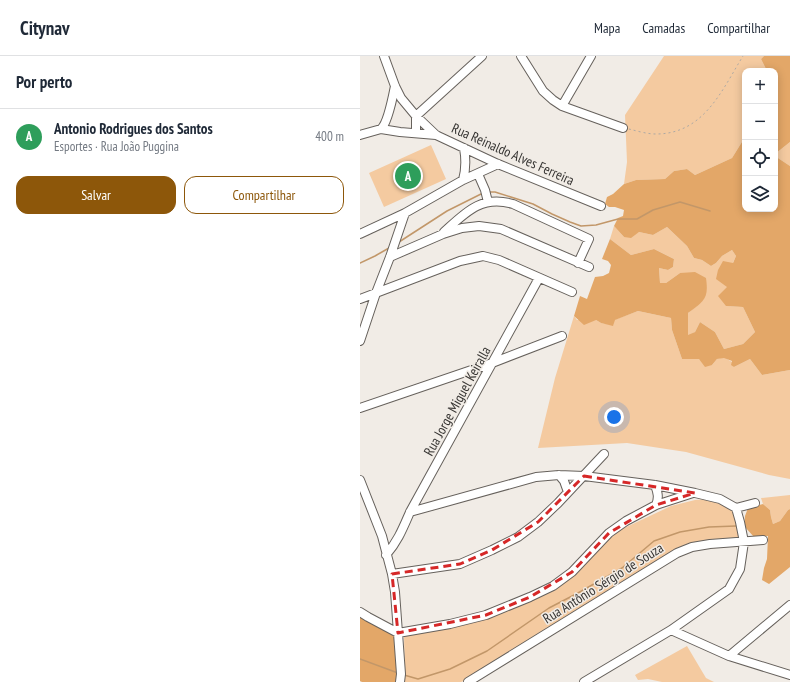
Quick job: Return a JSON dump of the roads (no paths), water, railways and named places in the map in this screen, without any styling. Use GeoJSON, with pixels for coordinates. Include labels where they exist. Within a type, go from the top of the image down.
{"type":"FeatureCollection","features":[{"type":"Feature","properties":{"kind":"street","name":"Rua Reinaldo Alves Ferreira"},"geometry":{"type":"LineString","coordinates":[[384,56],[401,98],[416,116],[436,135],[498,164],[601,206]]}},
{"type":"Feature","properties":{"kind":"street"},"geometry":{"type":"LineString","coordinates":[[416,133],[416,116],[482,56]]}},
{"type":"Feature","properties":{"kind":"street"},"geometry":{"type":"LineString","coordinates":[[521,56],[543,91],[553,100],[562,106],[622,128]]}},
{"type":"Feature","properties":{"kind":"street"},"geometry":{"type":"LineString","coordinates":[[562,106],[591,56]]}},
{"type":"Feature","properties":{"kind":"street"},"geometry":{"type":"LineString","coordinates":[[381,129],[384,126],[392,102],[395,86]]}},
{"type":"Feature","properties":{"kind":"street"},"geometry":{"type":"LineString","coordinates":[[392,102],[401,98]]}},
{"type":"Feature","properties":{"kind":"street"},"geometry":{"type":"LineString","coordinates":[[360,135],[381,129],[436,135]]}},
{"type":"Feature","properties":{"kind":"street"},"geometry":{"type":"LineString","coordinates":[[463,180],[466,161],[464,148]]}},
{"type":"Feature","properties":{"kind":"street"},"geometry":{"type":"LineString","coordinates":[[360,234],[405,213],[463,180],[498,164]]}},
{"type":"Feature","properties":{"kind":"street"},"geometry":{"type":"LineString","coordinates":[[478,174],[485,190],[488,202]]}},
{"type":"Feature","properties":{"kind":"street"},"geometry":{"type":"LineString","coordinates":[[443,234],[464,214],[480,205],[488,202],[503,201],[513,204],[589,239],[578,263]]}},
{"type":"Feature","properties":{"kind":"street"},"geometry":{"type":"LineString","coordinates":[[360,341],[405,213]]}},
{"type":"Feature","properties":{"kind":"street"},"geometry":{"type":"LineString","coordinates":[[390,258],[443,234],[462,228],[479,226],[501,229],[589,267]]}},
{"type":"Feature","properties":{"kind":"street"},"geometry":{"type":"LineString","coordinates":[[360,299],[460,261],[483,256],[499,260],[572,292]]}},
{"type":"Feature","properties":{"kind":"street","name":"Rua Jorge Miguel Keiralla"},"geometry":{"type":"LineString","coordinates":[[386,555],[394,546],[399,537],[420,493],[539,278]]}},
{"type":"Feature","properties":{"kind":"street"},"geometry":{"type":"LineString","coordinates":[[360,408],[492,363],[562,336]]}},
{"type":"Feature","properties":{"kind":"street"},"geometry":{"type":"LineString","coordinates":[[392,574],[460,564],[518,537],[538,522],[604,454]]}},
{"type":"Feature","properties":{"kind":"street"},"geometry":{"type":"LineString","coordinates":[[559,475],[568,492]]}},
{"type":"Feature","properties":{"kind":"street"},"geometry":{"type":"LineString","coordinates":[[410,512],[536,477],[559,475],[584,476],[655,485],[720,499],[736,508],[744,542],[740,569],[728,589],[671,630],[584,682]]}},
{"type":"Feature","properties":{"kind":"street"},"geometry":{"type":"LineString","coordinates":[[360,480],[382,536],[392,574],[398,632],[401,674],[400,682]]}},
{"type":"Feature","properties":{"kind":"street"},"geometry":{"type":"LineString","coordinates":[[655,485],[658,493],[656,505]]}},
{"type":"Feature","properties":{"kind":"street"},"geometry":{"type":"LineString","coordinates":[[420,493],[426,502],[432,506]]}},
{"type":"Feature","properties":{"kind":"street"},"geometry":{"type":"LineString","coordinates":[[360,612],[398,632],[450,624],[486,615],[553,586],[572,572],[609,533],[626,521],[656,505],[695,493]]}},
{"type":"Feature","properties":{"kind":"street"},"geometry":{"type":"LineString","coordinates":[[736,508],[755,502]]}},
{"type":"Feature","properties":{"kind":"street"},"geometry":{"type":"LineString","coordinates":[[382,536],[390,538],[399,537]]}},
{"type":"Feature","properties":{"kind":"street","name":"Rua Antônio Sérgio de Souza"},"geometry":{"type":"LineString","coordinates":[[468,682],[677,553],[692,547],[704,545],[763,540]]}},
{"type":"Feature","properties":{"kind":"street"},"geometry":{"type":"LineString","coordinates":[[729,656],[790,605]]}},
{"type":"Feature","properties":{"kind":"street"},"geometry":{"type":"LineString","coordinates":[[680,624],[688,638]]}},
{"type":"Feature","properties":{"kind":"street"},"geometry":{"type":"LineString","coordinates":[[671,630],[729,656],[790,675]]}},
{"type":"Feature","properties":{"kind":"waterway"},"geometry":{"type":"LineString","coordinates":[[488,192],[495,192],[533,204],[581,226],[596,225],[618,219],[637,219],[653,210],[680,202],[710,211]]}},
{"type":"Feature","properties":{"kind":"waterway"},"geometry":{"type":"LineString","coordinates":[[399,242],[447,211],[483,193]]}},
{"type":"Feature","properties":{"kind":"waterway"},"geometry":{"type":"LineString","coordinates":[[360,263],[389,248]]}},
{"type":"Feature","properties":{"kind":"waterway"},"geometry":{"type":"LineString","coordinates":[[404,675],[418,679],[450,669],[487,651],[549,608],[622,568],[654,541],[680,532],[709,527],[736,526]]}},
{"type":"Feature","properties":{"kind":"waterway"},"geometry":{"type":"LineString","coordinates":[[360,659],[398,673]]}},
{"type":"Feature","properties":{"kind":"place","name":"Antonio Rodrigues dos Santos"},"geometry":{"type":"Point","coordinates":[408,176]}}]}
